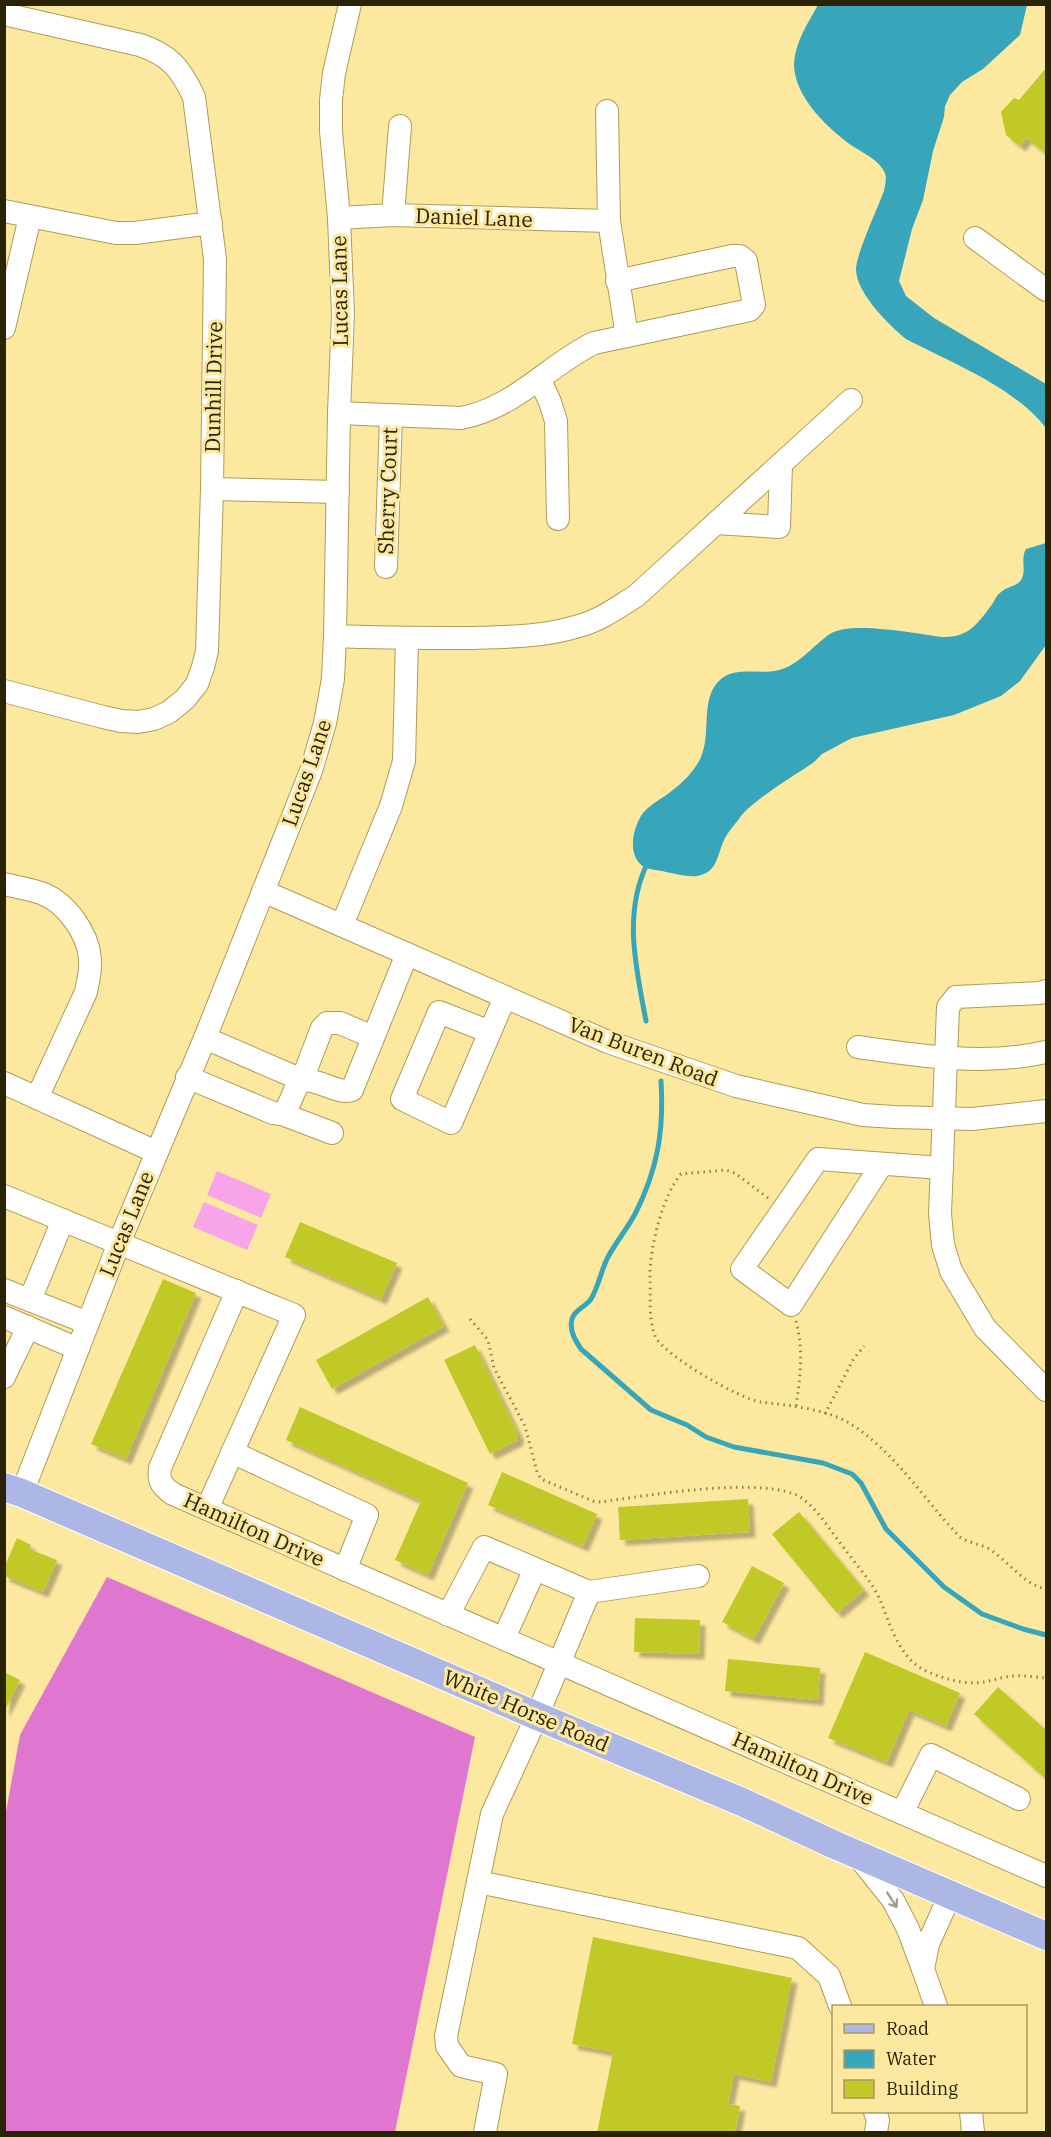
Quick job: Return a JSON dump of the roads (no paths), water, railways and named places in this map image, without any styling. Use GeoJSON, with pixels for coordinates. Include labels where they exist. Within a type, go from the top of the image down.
{"type":"FeatureCollection","features":[{"type":"Feature","properties":{"kind":"main road","name":"White Horse Road"},"geometry":{"type":"LineString","coordinates":[[10,1492],[742,1802],[1047,1936]]}},
{"type":"Feature","properties":{"kind":"street","name":"Lucas Lane"},"geometry":{"type":"LineString","coordinates":[[10,1492],[78,1349],[311,771],[325,723],[333,679],[335,636],[343,314],[339,218],[333,170],[331,100],[336,64],[350,4]]}},
{"type":"Feature","properties":{"kind":"street","name":"Dunhill Drive"},"geometry":{"type":"LineString","coordinates":[[4,14],[140,45],[157,51],[176,65],[186,78],[194,97],[215,259],[207,651],[197,684],[185,699],[169,712],[154,719],[138,722],[122,721],[4,691]]}},
{"type":"Feature","properties":{"kind":"street"},"geometry":{"type":"LineString","coordinates":[[608,111],[609,221],[627,336]]}},
{"type":"Feature","properties":{"kind":"street"},"geometry":{"type":"LineString","coordinates":[[393,215],[400,126]]}},
{"type":"Feature","properties":{"kind":"street"},"geometry":{"type":"LineString","coordinates":[[4,211],[116,233],[135,233],[211,223]]}},
{"type":"Feature","properties":{"kind":"street","name":"Daniel Lane"},"geometry":{"type":"LineString","coordinates":[[339,218],[393,215],[609,221]]}},
{"type":"Feature","properties":{"kind":"street"},"geometry":{"type":"LineString","coordinates":[[4,328],[30,217]]}},
{"type":"Feature","properties":{"kind":"street"},"geometry":{"type":"LineString","coordinates":[[975,238],[1047,290]]}},
{"type":"Feature","properties":{"kind":"street"},"geometry":{"type":"LineString","coordinates":[[339,413],[461,418],[480,415],[513,398],[574,353],[594,344],[750,310],[754,305],[746,261],[740,256],[617,281]]}},
{"type":"Feature","properties":{"kind":"street"},"geometry":{"type":"LineString","coordinates":[[540,380],[556,421],[558,519]]}},
{"type":"Feature","properties":{"kind":"street"},"geometry":{"type":"LineString","coordinates":[[335,636],[407,639],[524,636],[553,633],[581,626],[604,616],[636,596],[851,400]]}},
{"type":"Feature","properties":{"kind":"street","name":"Sherry Court"},"geometry":{"type":"LineString","coordinates":[[386,567],[391,416]]}},
{"type":"Feature","properties":{"kind":"street"},"geometry":{"type":"LineString","coordinates":[[716,523],[778,527],[781,464]]}},
{"type":"Feature","properties":{"kind":"street"},"geometry":{"type":"LineString","coordinates":[[212,489],[338,492]]}},
{"type":"Feature","properties":{"kind":"street"},"geometry":{"type":"LineString","coordinates":[[342,926],[391,806],[404,761],[407,639]]}},
{"type":"Feature","properties":{"kind":"street"},"geometry":{"type":"LineString","coordinates":[[4,884],[43,893],[55,900],[70,914],[86,941],[90,958],[90,974],[86,992],[38,1098]]}},
{"type":"Feature","properties":{"kind":"street","name":"Van Buren Road"},"geometry":{"type":"LineString","coordinates":[[263,891],[608,1042],[736,1086],[863,1114],[972,1119],[1047,1111]]}},
{"type":"Feature","properties":{"kind":"street"},"geometry":{"type":"LineString","coordinates":[[205,1038],[302,1080],[312,1079],[343,1092],[352,1090],[407,954]]}},
{"type":"Feature","properties":{"kind":"street"},"geometry":{"type":"LineString","coordinates":[[1047,991],[956,998],[948,1007],[940,1214],[943,1245],[951,1271],[985,1328],[1047,1390]]}},
{"type":"Feature","properties":{"kind":"street"},"geometry":{"type":"LineString","coordinates":[[490,1032],[439,1012],[402,1099],[452,1123],[505,997]]}},
{"type":"Feature","properties":{"kind":"street"},"geometry":{"type":"LineString","coordinates":[[282,1114],[302,1080],[322,1028],[327,1023],[340,1023],[373,1037]]}},
{"type":"Feature","properties":{"kind":"street"},"geometry":{"type":"LineString","coordinates":[[858,1047],[945,1059],[987,1059],[1047,1052]]}},
{"type":"Feature","properties":{"kind":"street"},"geometry":{"type":"LineString","coordinates":[[187,1077],[273,1113],[282,1114],[332,1133]]}},
{"type":"Feature","properties":{"kind":"street"},"geometry":{"type":"LineString","coordinates":[[4,1083],[156,1152]]}},
{"type":"Feature","properties":{"kind":"street"},"geometry":{"type":"LineString","coordinates":[[882,1164],[791,1305],[742,1269],[818,1159],[942,1168]]}},
{"type":"Feature","properties":{"kind":"street"},"geometry":{"type":"LineString","coordinates":[[4,1196],[294,1315],[207,1509]]}},
{"type":"Feature","properties":{"kind":"street"},"geometry":{"type":"LineString","coordinates":[[30,1300],[63,1220]]}},
{"type":"Feature","properties":{"kind":"street"},"geometry":{"type":"LineString","coordinates":[[4,1290],[88,1323]]}},
{"type":"Feature","properties":{"kind":"street","name":"Hamilton Drive"},"geometry":{"type":"LineString","coordinates":[[237,1291],[160,1468],[159,1478],[162,1486],[172,1494],[1047,1876]]}},
{"type":"Feature","properties":{"kind":"street"},"geometry":{"type":"LineString","coordinates":[[4,1317],[78,1349]]}},
{"type":"Feature","properties":{"kind":"street"},"geometry":{"type":"LineString","coordinates":[[4,1377],[28,1327]]}},
{"type":"Feature","properties":{"kind":"street"},"geometry":{"type":"LineString","coordinates":[[232,1452],[367,1515],[345,1570]]}},
{"type":"Feature","properties":{"kind":"street"},"geometry":{"type":"LineString","coordinates":[[448,1615],[484,1547],[589,1592],[698,1576]]}},
{"type":"Feature","properties":{"kind":"street"},"geometry":{"type":"LineString","coordinates":[[504,1638],[535,1569]]}},
{"type":"Feature","properties":{"kind":"street"},"geometry":{"type":"LineString","coordinates":[[485,2133],[496,2074],[461,2066],[447,2046],[446,2036],[492,1814],[537,1716],[589,1592]]}},
{"type":"Feature","properties":{"kind":"street"},"geometry":{"type":"LineString","coordinates":[[902,1813],[931,1755],[1019,1799]]}},
{"type":"Feature","properties":{"kind":"street"},"geometry":{"type":"LineString","coordinates":[[856,1854],[893,1900],[908,1929],[935,2005]]}},
{"type":"Feature","properties":{"kind":"street"},"geometry":{"type":"LineString","coordinates":[[478,1882],[798,1948],[829,1976],[839,2005]]}},
{"type":"Feature","properties":{"kind":"street"},"geometry":{"type":"LineString","coordinates":[[923,1969],[928,1944],[950,1894]]}},
{"type":"Feature","properties":{"kind":"street"},"geometry":{"type":"LineString","coordinates":[[875,2113],[878,2120],[876,2133]]}},
{"type":"Feature","properties":{"kind":"street"},"geometry":{"type":"LineString","coordinates":[[970,2113],[973,2133]]}},
{"type":"Feature","properties":{"kind":"water"},"geometry":{"type":"Polygon","coordinates":[[[818,5],[1027,5],[1020,35],[983,69],[962,82],[950,95],[945,106],[923,200],[912,229],[899,281],[906,296],[934,318],[1046,384],[1046,428],[1033,413],[1000,388],[906,339],[875,308],[861,288],[857,278],[857,262],[884,191],[886,175],[875,161],[844,140],[824,122],[806,100],[800,88],[794,64],[795,56],[803,33],[818,5]]]}},
{"type":"Feature","properties":{"kind":"water"},"geometry":{"type":"Polygon","coordinates":[[[1046,543],[1046,645],[1020,681],[1001,696],[954,715],[852,738],[822,754],[814,762],[765,795],[741,816],[723,842],[713,867],[706,873],[696,876],[681,875],[646,868],[638,862],[633,841],[639,819],[648,808],[681,783],[698,763],[706,737],[710,696],[721,679],[733,673],[767,672],[790,666],[830,634],[840,630],[868,628],[943,637],[960,635],[978,622],[1000,593],[1021,580],[1026,549],[1046,543]]]}},
{"type":"Feature","properties":{"kind":"waterway"},"geometry":{"type":"LineString","coordinates":[[646,1021],[636,961],[634,922],[635,902],[647,864]]}},
{"type":"Feature","properties":{"kind":"waterway"},"geometry":{"type":"LineString","coordinates":[[661,1081],[660,1133],[654,1165],[643,1197],[632,1220],[608,1257],[594,1294],[572,1319],[572,1331],[581,1349],[651,1410],[687,1425],[706,1437],[734,1447],[823,1463],[852,1474],[861,1483],[886,1529],[944,1587],[982,1614],[1046,1635]]}}]}
